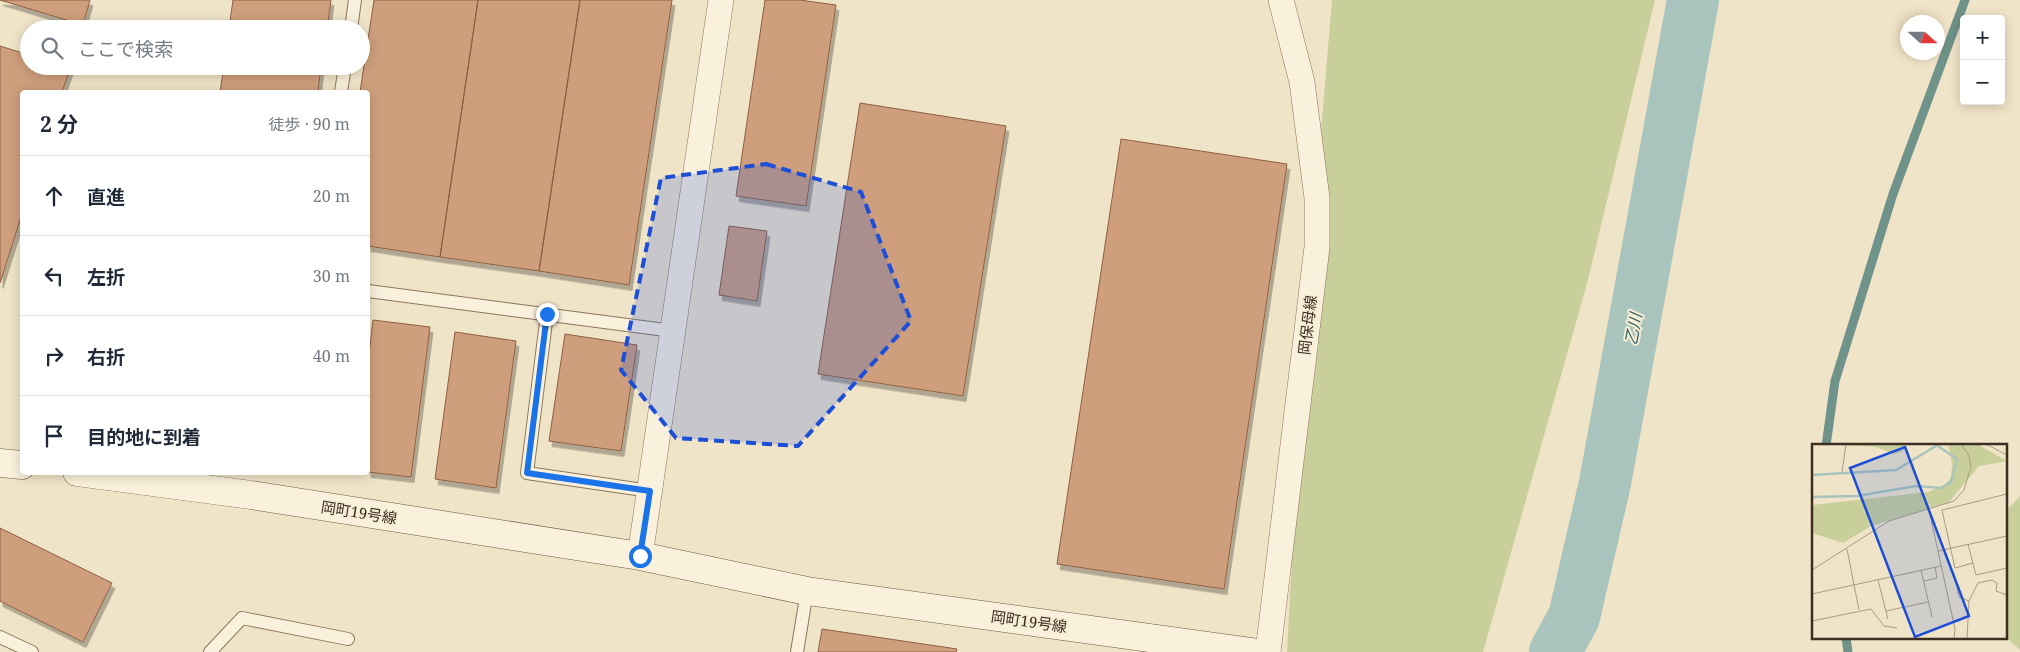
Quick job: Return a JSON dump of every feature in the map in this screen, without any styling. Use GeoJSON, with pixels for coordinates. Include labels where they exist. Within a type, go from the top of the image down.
{"type":"FeatureCollection","features":[{"type":"Feature","properties":{"kind":"street"},"geometry":{"type":"LineString","coordinates":[[640,556],[721,0]]}},
{"type":"Feature","properties":{"kind":"street","name":"岡保母線"},"geometry":{"type":"LineString","coordinates":[[1268,652],[1316,247],[1317,198],[1302,82],[1281,0]]}},
{"type":"Feature","properties":{"kind":"street"},"geometry":{"type":"LineString","coordinates":[[0,462],[20,466]]}},
{"type":"Feature","properties":{"kind":"street","name":"岡町19号線"},"geometry":{"type":"LineString","coordinates":[[100,475],[251,495],[640,556],[807,591],[1252,652]]}},
{"type":"Feature","properties":{"kind":"lane"},"geometry":{"type":"LineString","coordinates":[[352,20],[355,0]]}},
{"type":"Feature","properties":{"kind":"lane"},"geometry":{"type":"LineString","coordinates":[[341,90],[344,75]]}},
{"type":"Feature","properties":{"kind":"lane"},"geometry":{"type":"LineString","coordinates":[[370,291],[673,331]]}},
{"type":"Feature","properties":{"kind":"lane"},"geometry":{"type":"LineString","coordinates":[[547,314],[527,473],[650,491]]}},
{"type":"Feature","properties":{"kind":"lane"},"geometry":{"type":"LineString","coordinates":[[797,652],[807,591]]}},
{"type":"Feature","properties":{"kind":"lane"},"geometry":{"type":"LineString","coordinates":[[210,652],[242,618],[348,639]]}},
{"type":"Feature","properties":{"kind":"lane"},"geometry":{"type":"LineString","coordinates":[[0,638],[32,652]]}},
{"type":"Feature","properties":{"kind":"highlighted area"},"geometry":{"type":"Polygon","coordinates":[[[766,164],[861,192],[911,321],[798,446],[676,438],[621,370],[661,178],[766,164]]]}},
{"type":"Feature","properties":{"kind":"green space"},"geometry":{"type":"Polygon","coordinates":[[[1332,0],[1655,0],[1588,280],[1483,652],[1287,652],[1303,344],[1332,0]]]}},
{"type":"Feature","properties":{"kind":"green space"},"geometry":{"type":"Polygon","coordinates":[[[2020,496],[2020,650],[2008,639],[2008,509],[2020,496]]]}},
{"type":"Feature","properties":{"kind":"building"},"geometry":{"type":"Polygon","coordinates":[[[0,0],[90,0],[84,20],[66,20],[0,0]]]}},
{"type":"Feature","properties":{"kind":"building"},"geometry":{"type":"Polygon","coordinates":[[[233,0],[331,0],[328,20],[230,20],[233,0]]]}},
{"type":"Feature","properties":{"kind":"building"},"geometry":{"type":"Polygon","coordinates":[[[374,0],[478,0],[440,257],[370,246],[370,90],[360,90],[363,75],[370,75],[370,26],[374,0]]]}},
{"type":"Feature","properties":{"kind":"building"},"geometry":{"type":"Polygon","coordinates":[[[478,0],[580,0],[539,271],[440,257],[478,0]]]}},
{"type":"Feature","properties":{"kind":"building"},"geometry":{"type":"Polygon","coordinates":[[[580,0],[672,0],[629,285],[539,271],[580,0]]]}},
{"type":"Feature","properties":{"kind":"building"},"geometry":{"type":"Polygon","coordinates":[[[765,0],[800,0],[836,5],[806,206],[736,196],[765,0]]]}},
{"type":"Feature","properties":{"kind":"building"},"geometry":{"type":"Polygon","coordinates":[[[0,46],[20,52],[20,75],[68,75],[63,90],[20,90],[20,220],[0,283],[0,46]]]}},
{"type":"Feature","properties":{"kind":"building"},"geometry":{"type":"Polygon","coordinates":[[[223,75],[320,75],[318,90],[220,90],[223,75]]]}},
{"type":"Feature","properties":{"kind":"building"},"geometry":{"type":"Polygon","coordinates":[[[860,103],[1006,126],[963,396],[818,374],[860,103]]]}},
{"type":"Feature","properties":{"kind":"building"},"geometry":{"type":"Polygon","coordinates":[[[1121,139],[1287,164],[1224,589],[1057,564],[1121,139]]]}},
{"type":"Feature","properties":{"kind":"building"},"geometry":{"type":"Polygon","coordinates":[[[729,226],[767,231],[757,301],[719,295],[729,226]]]}},
{"type":"Feature","properties":{"kind":"building"},"geometry":{"type":"Polygon","coordinates":[[[373,320],[430,327],[411,477],[370,472],[370,346],[373,320]]]}},
{"type":"Feature","properties":{"kind":"building"},"geometry":{"type":"Polygon","coordinates":[[[455,332],[516,341],[496,488],[435,479],[455,332]]]}},
{"type":"Feature","properties":{"kind":"building"},"geometry":{"type":"Polygon","coordinates":[[[565,334],[637,345],[621,451],[549,441],[565,334]]]}},
{"type":"Feature","properties":{"kind":"building"},"geometry":{"type":"Polygon","coordinates":[[[0,528],[112,583],[83,642],[0,601],[0,528]]]}},
{"type":"Feature","properties":{"kind":"building"},"geometry":{"type":"Polygon","coordinates":[[[822,629],[957,649],[956,652],[818,652],[822,629]]]}},
{"type":"Feature","properties":{"kind":"waterway","name":"乙川"},"geometry":{"type":"LineString","coordinates":[[1555,652],[1574,617],[1605,483],[1693,0]]}},
{"type":"Feature","properties":{"kind":"waterway"},"geometry":{"type":"LineString","coordinates":[[1826,444],[1835,381],[1893,194],[1965,0]]}},
{"type":"Feature","properties":{"kind":"waterway"},"geometry":{"type":"LineString","coordinates":[[1846,640],[1848,652]]}},
{"type":"Feature","properties":{"kind":"route"},"geometry":{"type":"LineString","coordinates":[[547,314],[527,473],[650,491],[640,556]]}}]}
